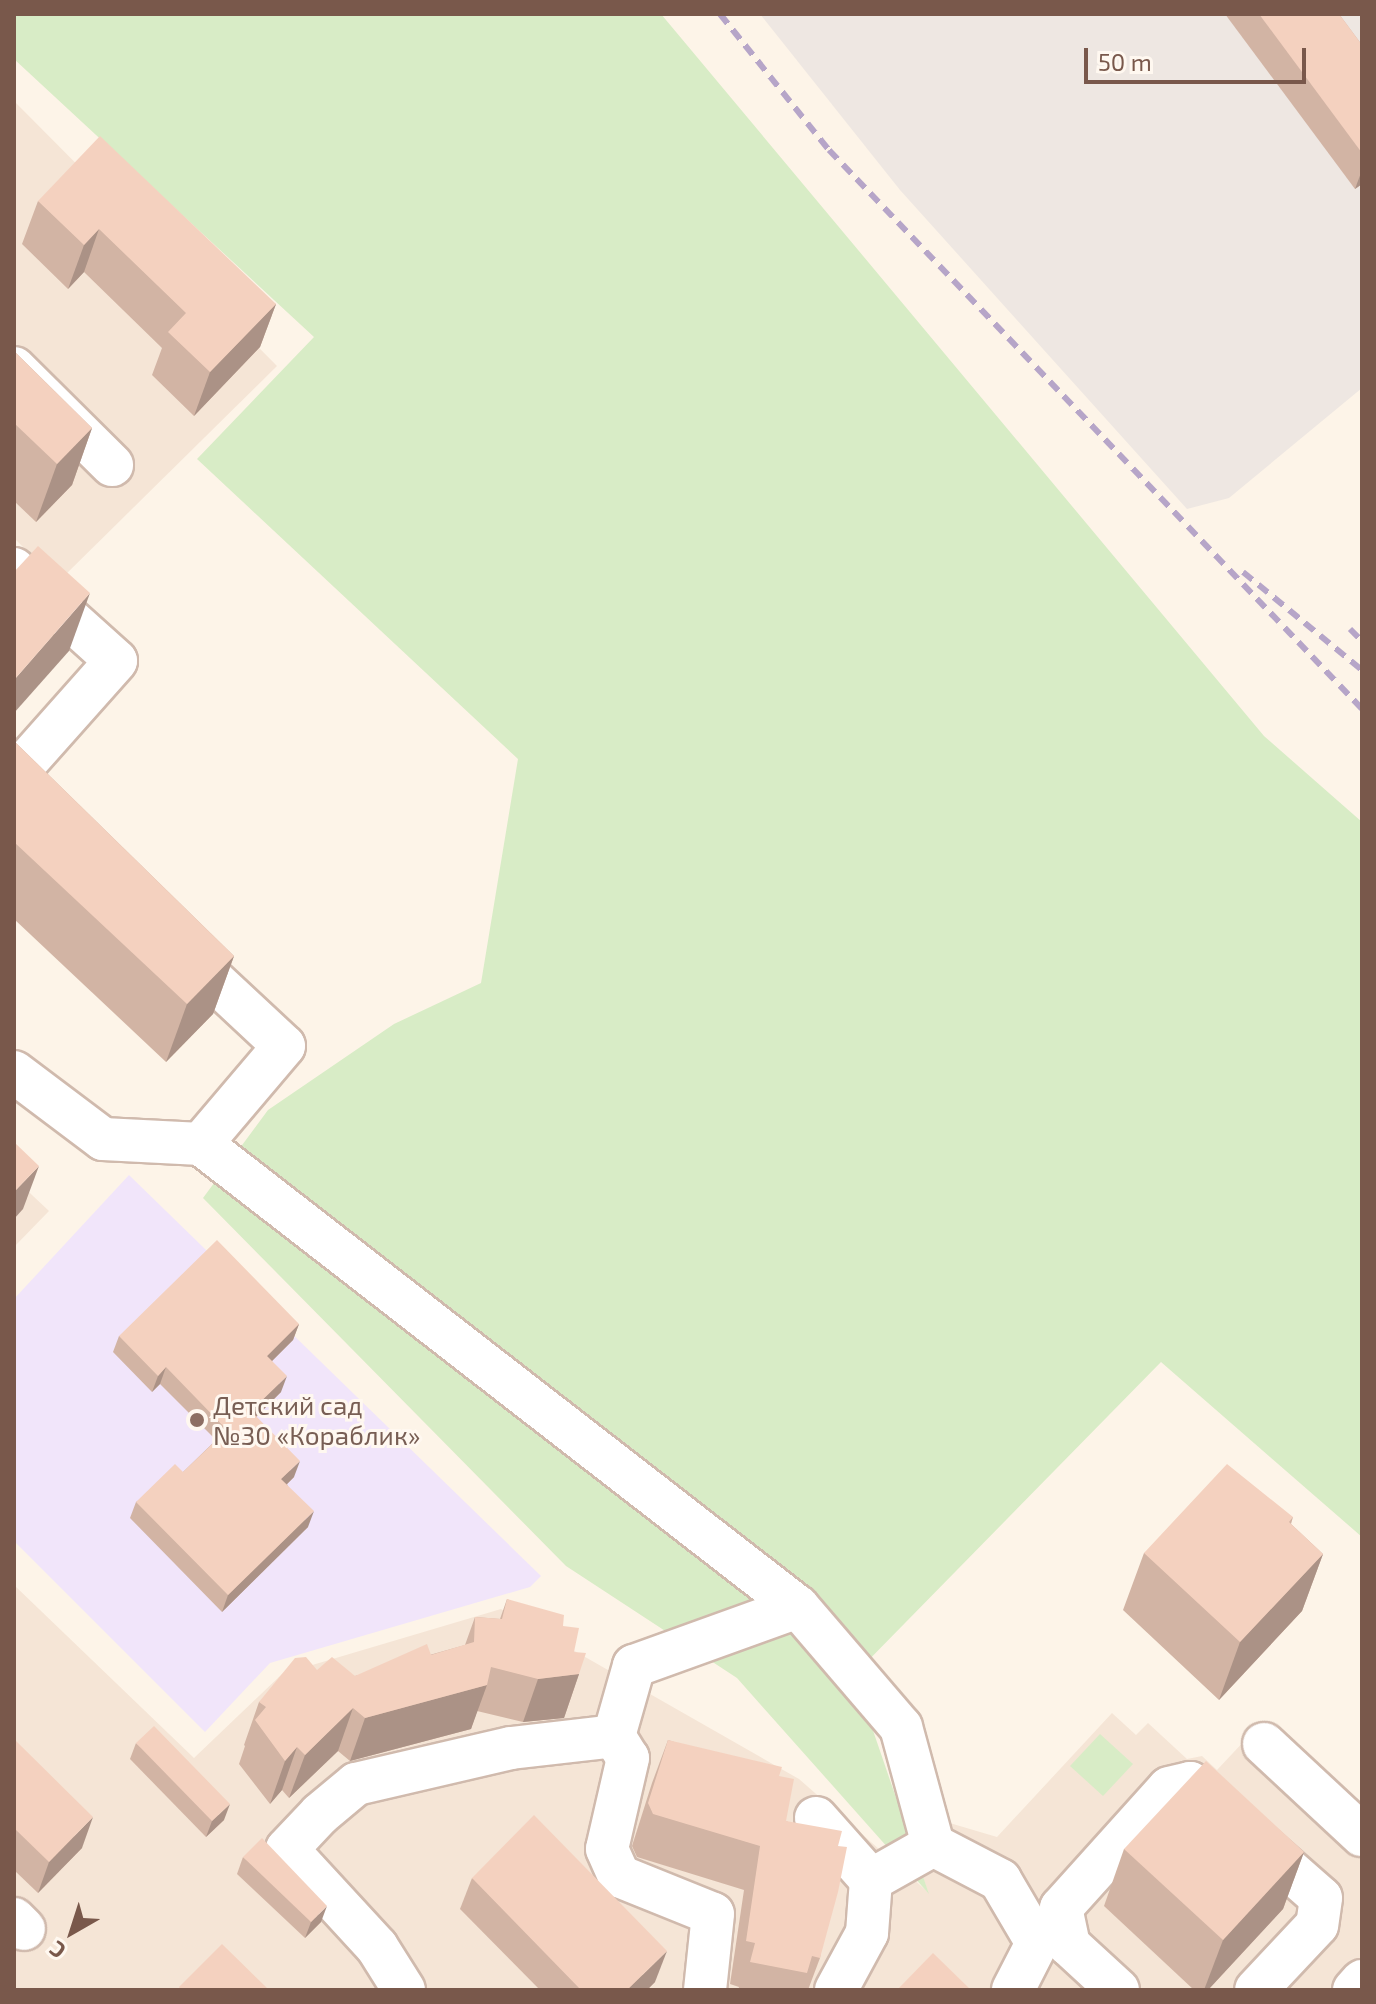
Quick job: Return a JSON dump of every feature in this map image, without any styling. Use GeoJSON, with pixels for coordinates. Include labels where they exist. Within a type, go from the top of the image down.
{"type":"FeatureCollection","features":[{"type":"Feature","properties":{"kind":"street"},"geometry":{"type":"LineString","coordinates":[[14,368],[112,465]]}},
{"type":"Feature","properties":{"kind":"street"},"geometry":{"type":"LineString","coordinates":[[14,569],[116,661],[14,776]]}},
{"type":"Feature","properties":{"kind":"street"},"geometry":{"type":"LineString","coordinates":[[149,919],[284,1046],[201,1144]]}},
{"type":"Feature","properties":{"kind":"street"},"geometry":{"type":"LineString","coordinates":[[14,1072],[103,1139],[201,1144],[798,1607],[901,1727],[933,1845],[1000,1880],[1037,1943],[1013,1990]]}},
{"type":"Feature","properties":{"kind":"street"},"geometry":{"type":"LineString","coordinates":[[705,1990],[713,1914],[619,1876],[607,1849],[628,1758],[614,1736],[634,1666],[798,1607]]}},
{"type":"Feature","properties":{"kind":"street"},"geometry":{"type":"LineString","coordinates":[[404,1990],[377,1947],[287,1849],[356,1784],[511,1748],[614,1736]]}},
{"type":"Feature","properties":{"kind":"street"},"geometry":{"type":"LineString","coordinates":[[1264,1744],[1362,1835]]}},
{"type":"Feature","properties":{"kind":"street"},"geometry":{"type":"LineString","coordinates":[[1118,1990],[1069,1945],[1061,1908],[1169,1788],[1190,1783],[1321,1898],[1317,1925],[1256,1990]]}},
{"type":"Feature","properties":{"kind":"street"},"geometry":{"type":"LineString","coordinates":[[816,1818],[871,1880],[867,1933],[836,1990]]}},
{"type":"Feature","properties":{"kind":"street"},"geometry":{"type":"LineString","coordinates":[[871,1880],[933,1845]]}},
{"type":"Feature","properties":{"kind":"street"},"geometry":{"type":"LineString","coordinates":[[1354,1990],[1362,1981]]}},
{"type":"Feature","properties":{"kind":"shaded area"},"geometry":{"type":"Polygon","coordinates":[[[760,14],[1362,14],[1362,388],[1229,498],[1187,509],[900,190],[760,14]]]}},
{"type":"Feature","properties":{"kind":"shaded area"},"geometry":{"type":"Polygon","coordinates":[[[14,101],[277,366],[58,582],[14,538],[14,101]]]}},
{"type":"Feature","properties":{"kind":"shaded area","name":"Детский сад №30 «Кораблик»"},"geometry":{"type":"Polygon","coordinates":[[[129,1175],[541,1576],[530,1587],[270,1663],[205,1732],[14,1541],[14,1299],[129,1175]]]}},
{"type":"Feature","properties":{"kind":"shaded area"},"geometry":{"type":"Polygon","coordinates":[[[14,1178],[49,1211],[14,1247],[14,1178]]]}},
{"type":"Feature","properties":{"kind":"shaded area"},"geometry":{"type":"Polygon","coordinates":[[[14,1585],[194,1758],[282,1674],[501,1609],[799,1779],[928,1892],[899,1808],[997,1837],[1112,1713],[1136,1735],[1148,1723],[1187,1759],[1202,1756],[1217,1770],[1263,1721],[1362,1813],[1362,1964],[1337,1990],[14,1990],[14,1585]]]}},
{"type":"Feature","properties":{"kind":"green space"},"geometry":{"type":"Polygon","coordinates":[[[14,14],[661,14],[1264,736],[1362,822],[1362,1537],[1161,1362],[854,1675],[929,1894],[737,1678],[566,1566],[203,1198],[268,1110],[394,1024],[481,983],[518,759],[197,459],[314,337],[14,59],[14,14]]]}},
{"type":"Feature","properties":{"kind":"green space"},"geometry":{"type":"Polygon","coordinates":[[[1100,1734],[1133,1764],[1103,1796],[1070,1766],[1100,1734]]]}},
{"type":"Feature","properties":{"kind":"building"},"geometry":{"type":"Polygon","coordinates":[[[1259,14],[1339,14],[1362,45],[1362,153],[1259,14]]]}},
{"type":"Feature","properties":{"kind":"building"},"geometry":{"type":"Polygon","coordinates":[[[100,136],[276,304],[210,372],[168,332],[186,313],[99,229],[84,245],[38,201],[100,136]]]}},
{"type":"Feature","properties":{"kind":"building"},"geometry":{"type":"Polygon","coordinates":[[[14,351],[92,428],[57,464],[14,423],[14,351]]]}},
{"type":"Feature","properties":{"kind":"building"},"geometry":{"type":"Polygon","coordinates":[[[38,546],[90,593],[14,680],[14,572],[38,546]]]}},
{"type":"Feature","properties":{"kind":"building"},"geometry":{"type":"Polygon","coordinates":[[[14,741],[234,956],[187,1004],[14,842],[14,741]]]}},
{"type":"Feature","properties":{"kind":"building"},"geometry":{"type":"Polygon","coordinates":[[[14,1142],[39,1166],[14,1192],[14,1142]]]}},
{"type":"Feature","properties":{"kind":"building"},"geometry":{"type":"Polygon","coordinates":[[[217,1240],[299,1324],[267,1356],[287,1376],[251,1411],[300,1461],[281,1479],[314,1511],[228,1595],[136,1502],[175,1464],[183,1472],[227,1430],[166,1367],[158,1376],[119,1336],[217,1240]]]}},
{"type":"Feature","properties":{"kind":"building"},"geometry":{"type":"Polygon","coordinates":[[[1227,1464],[1293,1517],[1289,1522],[1323,1554],[1240,1642],[1144,1553],[1227,1464]]]}},
{"type":"Feature","properties":{"kind":"building"},"geometry":{"type":"Polygon","coordinates":[[[507,1599],[564,1615],[563,1626],[579,1628],[574,1652],[586,1653],[579,1674],[538,1679],[491,1667],[487,1685],[365,1718],[353,1708],[305,1755],[297,1747],[285,1761],[255,1720],[266,1707],[259,1702],[295,1658],[306,1657],[317,1670],[332,1657],[355,1676],[427,1644],[431,1655],[474,1642],[475,1617],[502,1619],[507,1599]]]}},
{"type":"Feature","properties":{"kind":"building"},"geometry":{"type":"Polygon","coordinates":[[[154,1726],[230,1804],[212,1821],[136,1743],[154,1726]]]}},
{"type":"Feature","properties":{"kind":"building"},"geometry":{"type":"Polygon","coordinates":[[[14,1739],[93,1817],[49,1862],[14,1828],[14,1739]]]}},
{"type":"Feature","properties":{"kind":"building"},"geometry":{"type":"Polygon","coordinates":[[[668,1740],[782,1767],[779,1776],[794,1779],[786,1821],[842,1831],[838,1846],[847,1847],[838,1892],[820,1958],[812,1956],[807,1973],[750,1962],[755,1943],[746,1941],[760,1846],[653,1814],[648,1803],[668,1740]]]}},
{"type":"Feature","properties":{"kind":"building"},"geometry":{"type":"Polygon","coordinates":[[[1206,1761],[1304,1852],[1223,1940],[1124,1849],[1206,1761]]]}},
{"type":"Feature","properties":{"kind":"building"},"geometry":{"type":"Polygon","coordinates":[[[534,1815],[667,1951],[627,1990],[581,1990],[472,1878],[534,1815]]]}},
{"type":"Feature","properties":{"kind":"building"},"geometry":{"type":"Polygon","coordinates":[[[262,1838],[327,1906],[311,1922],[243,1857],[262,1838]]]}},
{"type":"Feature","properties":{"kind":"building"},"geometry":{"type":"Polygon","coordinates":[[[222,1944],[269,1990],[181,1990],[179,1987],[222,1944]]]}},
{"type":"Feature","properties":{"kind":"building"},"geometry":{"type":"Polygon","coordinates":[[[933,1953],[971,1990],[897,1990],[933,1953]]]}},
{"type":"Feature","properties":{"kind":"railway"},"geometry":{"type":"LineString","coordinates":[[720,14],[829,150],[1362,709]]}},
{"type":"Feature","properties":{"kind":"railway"},"geometry":{"type":"LineString","coordinates":[[1243,572],[1362,670]]}},
{"type":"Feature","properties":{"kind":"railway"},"geometry":{"type":"LineString","coordinates":[[1350,629],[1362,641]]}},
{"type":"Feature","properties":{"kind":"place","name":"Детский сад №30 «Кораблик»"},"geometry":{"type":"Point","coordinates":[197,1420]}}]}
